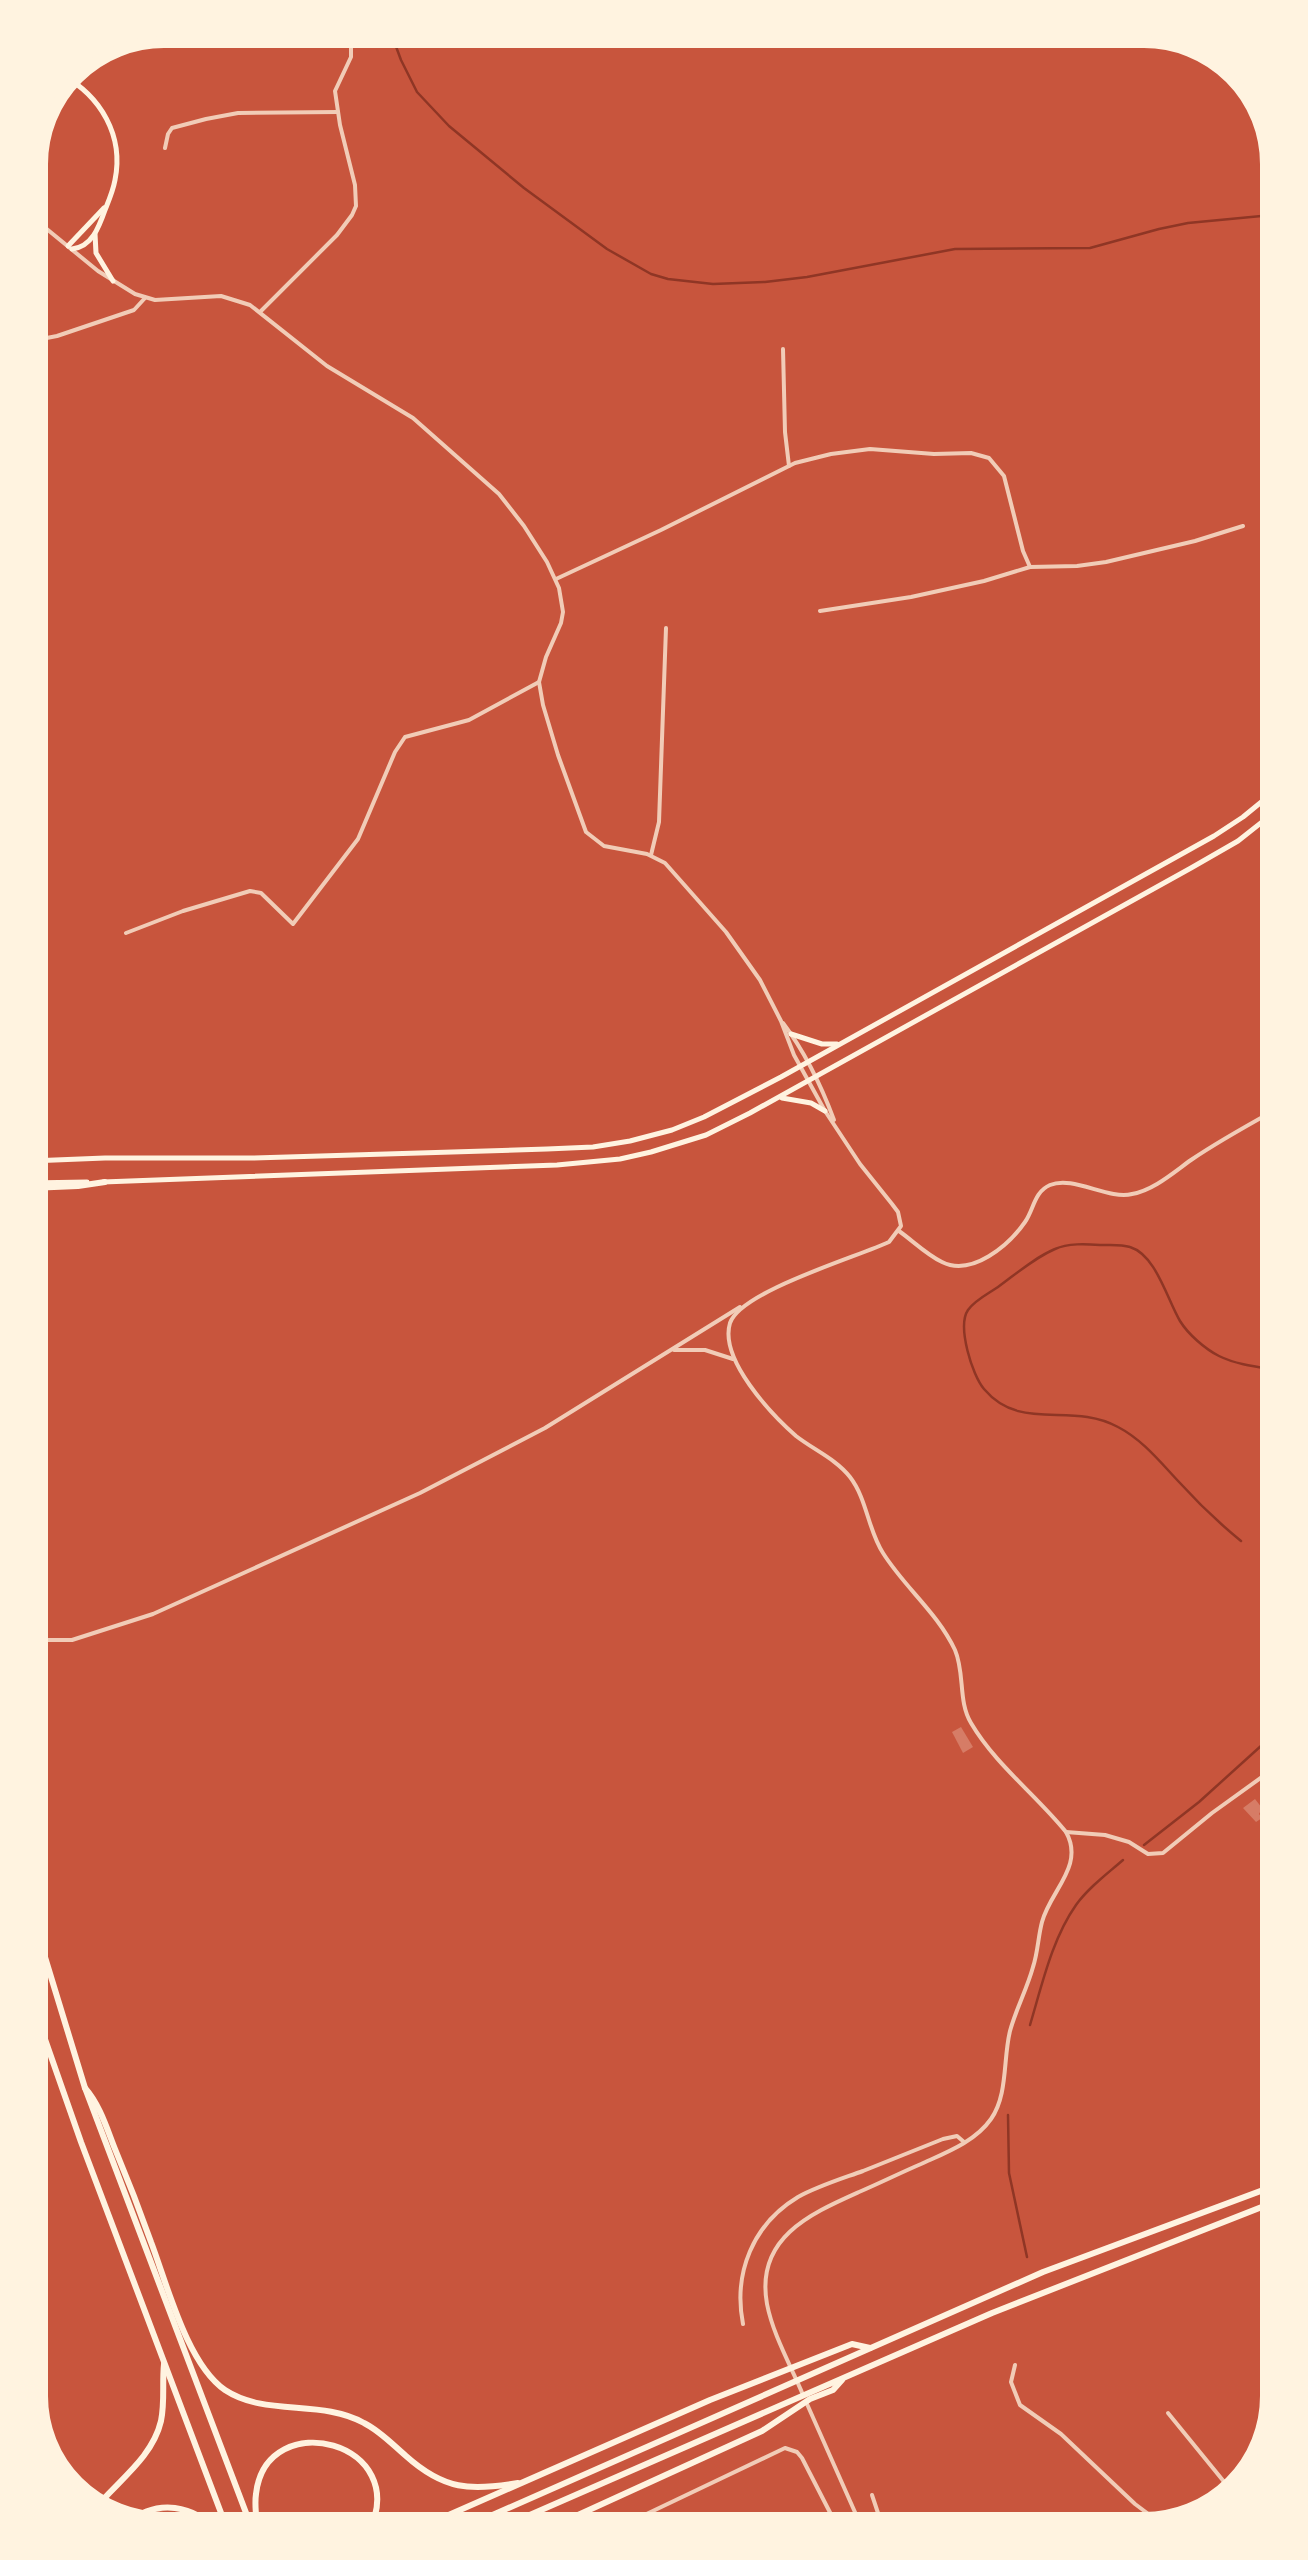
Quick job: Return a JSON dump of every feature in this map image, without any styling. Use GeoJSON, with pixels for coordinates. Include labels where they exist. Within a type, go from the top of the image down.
{"type":"FeatureCollection","features":[{"type":"Feature","properties":{"kind":"highway"},"geometry":{"type":"LineString","coordinates":[[43,1185],[105,1182]]}},
{"type":"Feature","properties":{"kind":"highway"},"geometry":{"type":"LineString","coordinates":[[43,1951],[85,2088],[250,2517]]}},
{"type":"Feature","properties":{"kind":"highway"},"geometry":{"type":"LineString","coordinates":[[43,2032],[80,2142],[223,2517]]}},
{"type":"Feature","properties":{"kind":"highway"},"geometry":{"type":"LineString","coordinates":[[85,2088],[93,2096],[108,2131],[187,2338],[206,2372],[218,2384],[242,2399],[341,2412],[382,2434],[426,2473],[452,2485],[480,2488],[518,2483]]}},
{"type":"Feature","properties":{"kind":"highway"},"geometry":{"type":"LineString","coordinates":[[487,2517],[1043,2272],[1266,2189]]}},
{"type":"Feature","properties":{"kind":"highway"},"geometry":{"type":"LineString","coordinates":[[526,2517],[992,2313],[1266,2205]]}},
{"type":"Feature","properties":{"kind":"highway"},"geometry":{"type":"LineString","coordinates":[[442,2517],[710,2400],[852,2344],[871,2348]]}},
{"type":"Feature","properties":{"kind":"highway"},"geometry":{"type":"LineString","coordinates":[[102,2500],[142,2458],[155,2438],[164,2400],[164,2364]]}},
{"type":"Feature","properties":{"kind":"highway"},"geometry":{"type":"LineString","coordinates":[[573,2517],[762,2431],[833,2390],[847,2376]]}},
{"type":"Feature","properties":{"kind":"highway"},"geometry":{"type":"LineString","coordinates":[[256,2517],[256,2491],[266,2466],[285,2449],[312,2442],[339,2445],[351,2452],[370,2475],[377,2501],[375,2517]]}},
{"type":"Feature","properties":{"kind":"highway"},"geometry":{"type":"LineString","coordinates":[[138,2514],[169,2506],[202,2517]]}},
{"type":"Feature","properties":{"kind":"main road"},"geometry":{"type":"LineString","coordinates":[[70,248],[86,245],[95,233],[117,172],[114,136],[105,115],[93,98],[74,83]]}},
{"type":"Feature","properties":{"kind":"main road"},"geometry":{"type":"LineString","coordinates":[[70,248],[106,206]]}},
{"type":"Feature","properties":{"kind":"main road"},"geometry":{"type":"LineString","coordinates":[[95,233],[96,253],[112,281]]}},
{"type":"Feature","properties":{"kind":"main road"},"geometry":{"type":"LineString","coordinates":[[43,1160],[593,1147],[672,1130],[808,1062],[1214,836],[1266,798]]}},
{"type":"Feature","properties":{"kind":"main road"},"geometry":{"type":"LineString","coordinates":[[105,1182],[557,1165],[620,1159],[706,1135],[1222,850],[1266,819]]}},
{"type":"Feature","properties":{"kind":"main road"},"geometry":{"type":"LineString","coordinates":[[791,1034],[822,1044],[840,1044]]}},
{"type":"Feature","properties":{"kind":"main road"},"geometry":{"type":"LineString","coordinates":[[779,1098],[811,1103],[824,1111]]}},
{"type":"Feature","properties":{"kind":"street"},"geometry":{"type":"LineString","coordinates":[[260,312],[337,234],[356,206],[335,92],[351,57],[351,43]]}},
{"type":"Feature","properties":{"kind":"street"},"geometry":{"type":"LineString","coordinates":[[165,148],[172,128],[206,119],[238,114],[338,112]]}},
{"type":"Feature","properties":{"kind":"street"},"geometry":{"type":"LineString","coordinates":[[43,226],[112,281],[145,298],[222,296],[250,305],[327,366],[402,410],[477,473],[513,510],[556,579],[563,612],[540,682],[554,741],[586,832],[610,849],[652,855],[665,863],[741,952],[781,1020],[824,1111],[901,1221],[889,1242],[783,1285],[740,1308],[500,1454],[153,1614],[82,1637],[43,1641]]}},
{"type":"Feature","properties":{"kind":"street"},"geometry":{"type":"LineString","coordinates":[[43,340],[134,310],[145,298]]}},
{"type":"Feature","properties":{"kind":"street"},"geometry":{"type":"LineString","coordinates":[[784,349],[789,466]]}},
{"type":"Feature","properties":{"kind":"street"},"geometry":{"type":"LineString","coordinates":[[556,579],[789,466],[813,458],[870,450],[971,454],[994,462],[1004,476],[1030,567]]}},
{"type":"Feature","properties":{"kind":"street"},"geometry":{"type":"LineString","coordinates":[[820,611],[911,598],[1030,567],[1106,562],[1243,526]]}},
{"type":"Feature","properties":{"kind":"street"},"geometry":{"type":"LineString","coordinates":[[652,855],[659,822],[666,628]]}},
{"type":"Feature","properties":{"kind":"street"},"geometry":{"type":"LineString","coordinates":[[126,933],[250,891],[260,893],[293,924],[358,839],[404,737],[470,720],[540,682]]}},
{"type":"Feature","properties":{"kind":"street"},"geometry":{"type":"LineString","coordinates":[[781,1020],[816,1077],[838,1129]]}},
{"type":"Feature","properties":{"kind":"street"},"geometry":{"type":"LineString","coordinates":[[899,1230],[944,1264],[972,1264],[1006,1243],[1024,1223],[1039,1192],[1052,1183],[1133,1194],[1266,1116]]}},
{"type":"Feature","properties":{"kind":"street"},"geometry":{"type":"LineString","coordinates":[[740,1308],[728,1334],[734,1359],[789,1429],[836,1464],[858,1488],[870,1529],[884,1555],[936,1617],[955,1652],[971,1723],[1066,1832],[1072,1850],[1069,1868],[1042,1921],[1034,1964],[1010,2029],[998,2106],[986,2125],[964,2142],[796,2224],[769,2266],[766,2290],[772,2319],[857,2518]]}},
{"type":"Feature","properties":{"kind":"street"},"geometry":{"type":"LineString","coordinates":[[670,1350],[705,1350],[734,1359]]}},
{"type":"Feature","properties":{"kind":"street"},"geometry":{"type":"LineString","coordinates":[[1066,1832],[1105,1835],[1129,1842],[1148,1854],[1158,1854],[1169,1850],[1266,1774]]}},
{"type":"Feature","properties":{"kind":"street"},"geometry":{"type":"LineString","coordinates":[[743,2324],[740,2294],[745,2260],[757,2236],[777,2212],[810,2191],[943,2139],[957,2136],[964,2142]]}},
{"type":"Feature","properties":{"kind":"street"},"geometry":{"type":"LineString","coordinates":[[1015,2366],[1011,2382],[1020,2405],[1061,2434],[1152,2517]]}},
{"type":"Feature","properties":{"kind":"street"},"geometry":{"type":"LineString","coordinates":[[1168,2413],[1226,2484]]}},
{"type":"Feature","properties":{"kind":"street"},"geometry":{"type":"LineString","coordinates":[[639,2517],[790,2448],[802,2458],[833,2518]]}},
{"type":"Feature","properties":{"kind":"street"},"geometry":{"type":"LineString","coordinates":[[872,2496],[879,2518]]}},
{"type":"Feature","properties":{"kind":"building"},"geometry":{"type":"Polygon","coordinates":[[[961,1727],[973,1747],[963,1753],[952,1732],[961,1727]]]}},
{"type":"Feature","properties":{"kind":"building"},"geometry":{"type":"Polygon","coordinates":[[[1255,1799],[1262,1808],[1262,1818],[1256,1822],[1243,1808],[1255,1799]]]}},
{"type":"Feature","properties":{"kind":"waterway"},"geometry":{"type":"LineString","coordinates":[[395,43],[417,92],[449,126],[607,249],[651,274],[668,279],[713,284],[765,282],[955,249],[1090,248],[1188,223],[1266,216]]}},
{"type":"Feature","properties":{"kind":"waterway"},"geometry":{"type":"LineString","coordinates":[[1241,1541],[1127,1432],[1100,1420],[1030,1414],[998,1402],[975,1373],[967,1350],[965,1317],[978,1300],[1055,1249],[1077,1244],[1123,1245],[1147,1259],[1180,1321],[1203,1345],[1233,1362],[1266,1368]]}},
{"type":"Feature","properties":{"kind":"waterway"},"geometry":{"type":"LineString","coordinates":[[1144,1845],[1262,1745]]}},
{"type":"Feature","properties":{"kind":"waterway"},"geometry":{"type":"LineString","coordinates":[[1030,2025],[1060,1932],[1087,1892],[1123,1860]]}},
{"type":"Feature","properties":{"kind":"waterway"},"geometry":{"type":"LineString","coordinates":[[1008,2115],[1009,2173],[1027,2257]]}}]}
